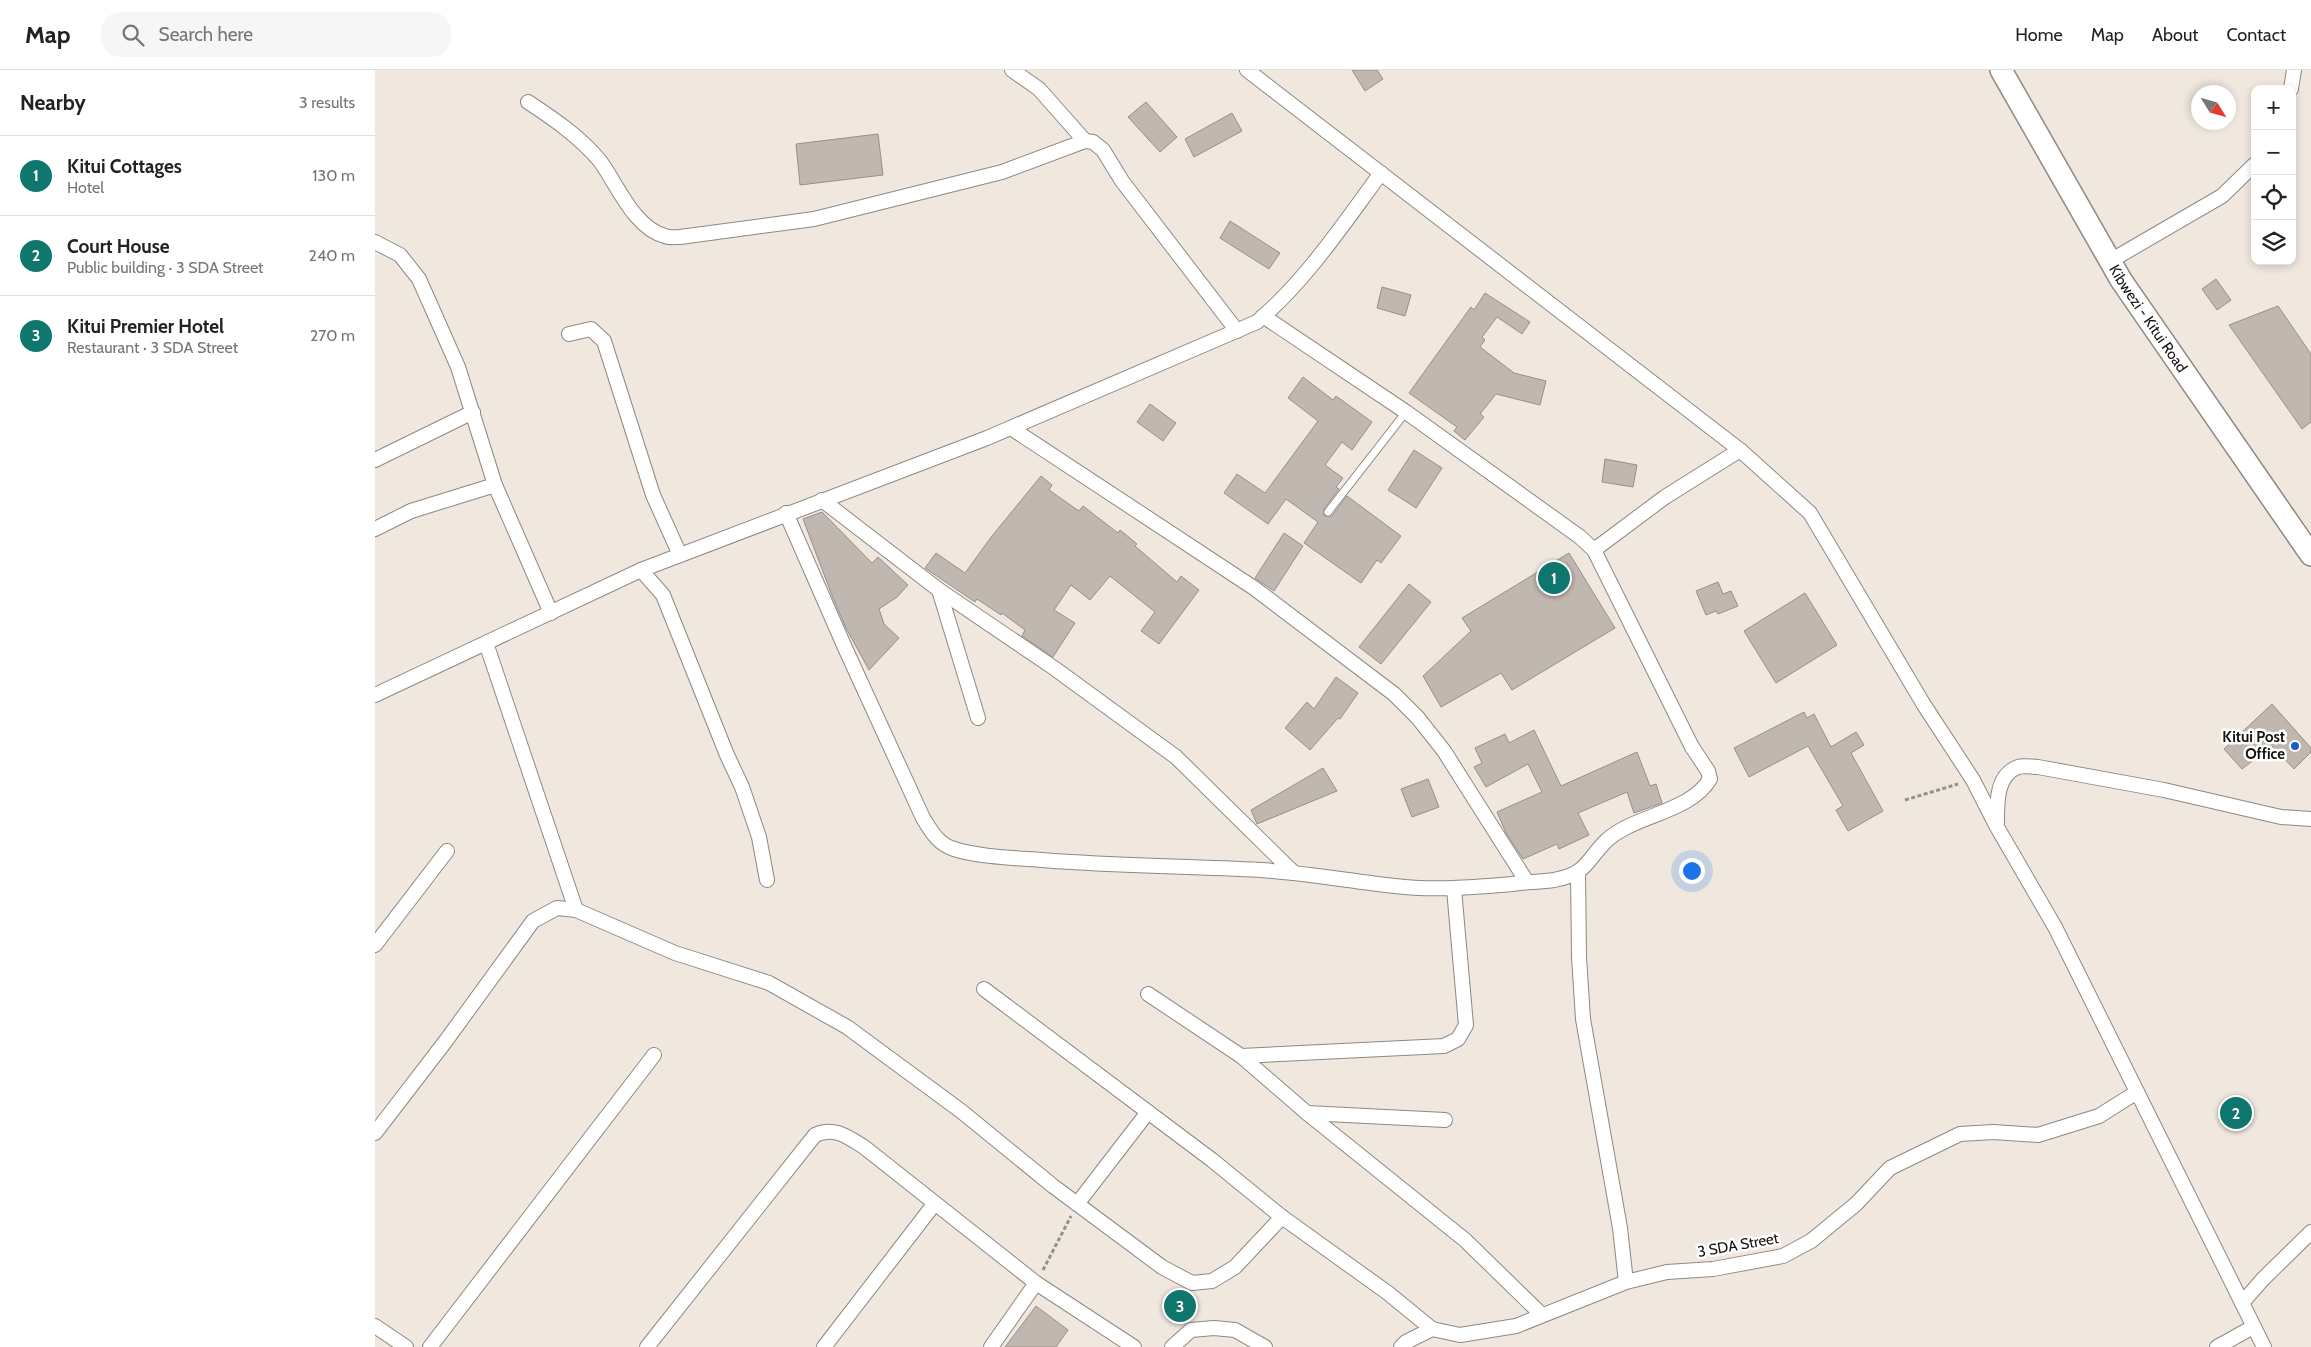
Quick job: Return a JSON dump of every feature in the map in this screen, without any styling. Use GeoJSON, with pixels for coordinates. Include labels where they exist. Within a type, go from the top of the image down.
{"type":"FeatureCollection","features":[{"type":"Feature","properties":{"kind":"main road","name":"Kibwezi - Kitui Road"},"geometry":{"type":"LineString","coordinates":[[2001,70],[2126,288],[2311,555]]}},
{"type":"Feature","properties":{"kind":"street"},"geometry":{"type":"LineString","coordinates":[[1012,70],[1039,89],[1085,141]]}},
{"type":"Feature","properties":{"kind":"street"},"geometry":{"type":"LineString","coordinates":[[1247,70],[1740,450],[1810,513],[1924,705],[1973,780],[1997,827],[2055,927],[2264,1347]]}},
{"type":"Feature","properties":{"kind":"street"},"geometry":{"type":"LineString","coordinates":[[2292,85],[2294,70]]}},
{"type":"Feature","properties":{"kind":"street"},"geometry":{"type":"LineString","coordinates":[[528,102],[565,126],[599,161],[631,211],[651,229],[664,236],[680,237],[814,219],[1002,172],[1085,141],[1093,142],[1103,150],[1122,181],[1237,330]]}},
{"type":"Feature","properties":{"kind":"street"},"geometry":{"type":"LineString","coordinates":[[2110,261],[2222,196],[2251,168]]}},
{"type":"Feature","properties":{"kind":"street"},"geometry":{"type":"LineString","coordinates":[[375,695],[641,570],[1011,428],[1257,322],[1285,297],[1318,259],[1381,173]]}},
{"type":"Feature","properties":{"kind":"street"},"geometry":{"type":"LineString","coordinates":[[375,242],[400,255],[419,279],[458,367],[495,485],[551,613]]}},
{"type":"Feature","properties":{"kind":"street"},"geometry":{"type":"LineString","coordinates":[[786,513],[923,818],[937,840],[954,849],[1009,858],[1098,865],[1294,873],[1396,886],[1455,889],[1555,880],[1578,872],[1592,860],[1606,841],[1619,832],[1692,797],[1705,786],[1710,779],[1708,771],[1692,747],[1594,550],[1581,537],[1406,412],[1263,316]]}},
{"type":"Feature","properties":{"kind":"street"},"geometry":{"type":"LineString","coordinates":[[569,334],[591,329],[604,341],[653,495],[680,555]]}},
{"type":"Feature","properties":{"kind":"street"},"geometry":{"type":"LineString","coordinates":[[375,460],[473,412]]}},
{"type":"Feature","properties":{"kind":"street"},"geometry":{"type":"LineString","coordinates":[[1011,428],[1254,588],[1394,694],[1418,718],[1444,751],[1527,882]]}},
{"type":"Feature","properties":{"kind":"street"},"geometry":{"type":"LineString","coordinates":[[1594,550],[1665,497],[1740,450]]}},
{"type":"Feature","properties":{"kind":"street"},"geometry":{"type":"LineString","coordinates":[[375,529],[411,511],[495,485]]}},
{"type":"Feature","properties":{"kind":"street"},"geometry":{"type":"LineString","coordinates":[[823,500],[939,590],[1054,668],[1176,757],[1294,873]]}},
{"type":"Feature","properties":{"kind":"street"},"geometry":{"type":"LineString","coordinates":[[641,570],[663,595],[727,755],[742,787],[759,837],[767,880]]}},
{"type":"Feature","properties":{"kind":"street"},"geometry":{"type":"LineString","coordinates":[[939,590],[978,718]]}},
{"type":"Feature","properties":{"kind":"street"},"geometry":{"type":"LineString","coordinates":[[486,643],[576,910]]}},
{"type":"Feature","properties":{"kind":"street"},"geometry":{"type":"LineString","coordinates":[[1997,827],[1999,789],[2007,775],[2019,767],[2038,766],[2164,790],[2281,817],[2311,818]]}},
{"type":"Feature","properties":{"kind":"street"},"geometry":{"type":"LineString","coordinates":[[375,945],[447,851]]}},
{"type":"Feature","properties":{"kind":"street"},"geometry":{"type":"LineString","coordinates":[[1578,872],[1579,957],[1583,1020],[1620,1228],[1625,1282]]}},
{"type":"Feature","properties":{"kind":"street"},"geometry":{"type":"LineString","coordinates":[[1241,1056],[1444,1046],[1458,1038],[1465,1025],[1455,889]]}},
{"type":"Feature","properties":{"kind":"street"},"geometry":{"type":"LineString","coordinates":[[375,1133],[445,1042],[533,921],[557,908],[576,910],[675,953],[769,982],[847,1027],[961,1110],[1077,1204],[1162,1266],[1192,1283],[1212,1281],[1235,1267],[1282,1217]]}},
{"type":"Feature","properties":{"kind":"street"},"geometry":{"type":"LineString","coordinates":[[984,989],[1148,1112],[1282,1217],[1388,1292],[1432,1329],[1406,1342],[1401,1347]]}},
{"type":"Feature","properties":{"kind":"street"},"geometry":{"type":"LineString","coordinates":[[1148,994],[1241,1056],[1307,1113],[1465,1240],[1542,1315]]}},
{"type":"Feature","properties":{"kind":"street"},"geometry":{"type":"LineString","coordinates":[[430,1347],[654,1054]]}},
{"type":"Feature","properties":{"kind":"street","name":"3 SDA Street"},"geometry":{"type":"LineString","coordinates":[[1432,1329],[1460,1335],[1516,1326],[1625,1282],[1667,1272],[1713,1269],[1783,1256],[1811,1241],[1856,1204],[1890,1168],[1960,1134],[1993,1132],[2039,1135],[2099,1116],[2137,1092]]}},
{"type":"Feature","properties":{"kind":"street"},"geometry":{"type":"LineString","coordinates":[[1077,1204],[1148,1112]]}},
{"type":"Feature","properties":{"kind":"street"},"geometry":{"type":"LineString","coordinates":[[1307,1113],[1445,1120]]}},
{"type":"Feature","properties":{"kind":"street"},"geometry":{"type":"LineString","coordinates":[[647,1347],[815,1135],[823,1131],[833,1131],[851,1139],[1036,1283],[1134,1347]]}},
{"type":"Feature","properties":{"kind":"street"},"geometry":{"type":"LineString","coordinates":[[824,1347],[935,1203]]}},
{"type":"Feature","properties":{"kind":"street"},"geometry":{"type":"LineString","coordinates":[[2242,1303],[2263,1279],[2311,1232]]}},
{"type":"Feature","properties":{"kind":"street"},"geometry":{"type":"LineString","coordinates":[[991,1347],[1036,1283]]}},
{"type":"Feature","properties":{"kind":"street"},"geometry":{"type":"LineString","coordinates":[[375,1326],[406,1347]]}},
{"type":"Feature","properties":{"kind":"street"},"geometry":{"type":"LineString","coordinates":[[2217,1347],[2253,1327]]}},
{"type":"Feature","properties":{"kind":"street"},"geometry":{"type":"LineString","coordinates":[[1172,1347],[1191,1330],[1214,1328],[1235,1330],[1265,1347]]}},
{"type":"Feature","properties":{"kind":"lane"},"geometry":{"type":"LineString","coordinates":[[1328,512],[1406,412]]}},
{"type":"Feature","properties":{"kind":"path"},"geometry":{"type":"LineString","coordinates":[[1905,800],[1973,780]]}},
{"type":"Feature","properties":{"kind":"path"},"geometry":{"type":"LineString","coordinates":[[1036,1283],[1077,1204]]}},
{"type":"Feature","properties":{"kind":"building"},"geometry":{"type":"Polygon","coordinates":[[[1352,70],[1377,70],[1383,79],[1365,91],[1352,70]]]}},
{"type":"Feature","properties":{"kind":"building"},"geometry":{"type":"Polygon","coordinates":[[[1146,102],[1177,137],[1160,152],[1128,117],[1146,102]]]}},
{"type":"Feature","properties":{"kind":"building"},"geometry":{"type":"Polygon","coordinates":[[[1232,113],[1242,131],[1194,157],[1185,139],[1232,113]]]}},
{"type":"Feature","properties":{"kind":"building"},"geometry":{"type":"Polygon","coordinates":[[[878,134],[883,175],[800,185],[796,144],[878,134]]]}},
{"type":"Feature","properties":{"kind":"building"},"geometry":{"type":"Polygon","coordinates":[[[1230,221],[1280,253],[1269,269],[1220,238],[1230,221]]]}},
{"type":"Feature","properties":{"kind":"building"},"geometry":{"type":"Polygon","coordinates":[[[2216,279],[2231,300],[2217,310],[2202,289],[2216,279]]]}},
{"type":"Feature","properties":{"kind":"building"},"geometry":{"type":"Polygon","coordinates":[[[1382,287],[1411,295],[1405,316],[1377,308],[1382,287]]]}},
{"type":"Feature","properties":{"kind":"building"},"geometry":{"type":"Polygon","coordinates":[[[1485,293],[1530,322],[1522,334],[1497,317],[1482,337],[1485,340],[1480,347],[1514,373],[1546,381],[1540,405],[1496,394],[1480,414],[1484,417],[1465,440],[1454,431],[1457,427],[1409,393],[1471,307],[1474,310],[1485,293]]]}},
{"type":"Feature","properties":{"kind":"building"},"geometry":{"type":"Polygon","coordinates":[[[2278,306],[2311,354],[2311,422],[2302,429],[2229,325],[2278,306]]]}},
{"type":"Feature","properties":{"kind":"building"},"geometry":{"type":"Polygon","coordinates":[[[1303,377],[1333,400],[1336,396],[1372,422],[1352,450],[1342,442],[1325,465],[1343,478],[1336,487],[1339,489],[1324,509],[1324,516],[1332,516],[1347,496],[1401,536],[1381,563],[1377,560],[1361,583],[1304,543],[1318,522],[1286,499],[1268,524],[1224,493],[1237,474],[1265,493],[1318,421],[1288,398],[1303,377]]]}},
{"type":"Feature","properties":{"kind":"building"},"geometry":{"type":"Polygon","coordinates":[[[1150,404],[1176,423],[1163,441],[1137,422],[1150,404]]]}},
{"type":"Feature","properties":{"kind":"building"},"geometry":{"type":"Polygon","coordinates":[[[1414,450],[1442,468],[1416,508],[1388,490],[1414,450]]]}},
{"type":"Feature","properties":{"kind":"building"},"geometry":{"type":"Polygon","coordinates":[[[1605,459],[1637,465],[1633,487],[1602,482],[1605,459]]]}},
{"type":"Feature","properties":{"kind":"building"},"geometry":{"type":"Polygon","coordinates":[[[1041,476],[1052,485],[1049,490],[1079,511],[1083,506],[1118,533],[1120,530],[1137,544],[1135,546],[1177,582],[1181,576],[1199,590],[1159,644],[1141,631],[1155,612],[1110,576],[1090,600],[1071,585],[1054,610],[1075,623],[1053,657],[1022,636],[1025,630],[1002,613],[1001,615],[977,599],[975,602],[925,568],[936,553],[965,573],[992,536],[1041,476]]]}},
{"type":"Feature","properties":{"kind":"building"},"geometry":{"type":"Polygon","coordinates":[[[822,512],[872,563],[878,557],[908,585],[897,597],[879,609],[884,624],[899,638],[869,670],[846,628],[803,519],[822,512]]]}},
{"type":"Feature","properties":{"kind":"building"},"geometry":{"type":"Polygon","coordinates":[[[1284,533],[1303,546],[1274,591],[1255,578],[1284,533]]]}},
{"type":"Feature","properties":{"kind":"building"},"geometry":{"type":"Polygon","coordinates":[[[1569,553],[1615,628],[1512,690],[1501,673],[1441,707],[1423,676],[1471,631],[1462,618],[1569,553]]]}},
{"type":"Feature","properties":{"kind":"building"},"geometry":{"type":"Polygon","coordinates":[[[1718,582],[1723,594],[1731,591],[1738,606],[1718,614],[1716,611],[1706,615],[1696,591],[1718,582]]]}},
{"type":"Feature","properties":{"kind":"building"},"geometry":{"type":"Polygon","coordinates":[[[1409,584],[1431,602],[1381,664],[1359,647],[1409,584]]]}},
{"type":"Feature","properties":{"kind":"building"},"geometry":{"type":"Polygon","coordinates":[[[1805,593],[1837,645],[1776,683],[1744,631],[1805,593]]]}},
{"type":"Feature","properties":{"kind":"building"},"geometry":{"type":"Polygon","coordinates":[[[1336,677],[1358,693],[1340,719],[1338,718],[1310,750],[1285,728],[1307,702],[1314,709],[1336,677]]]}},
{"type":"Feature","properties":{"kind":"building","name":"Kitui Post Office"},"geometry":{"type":"Polygon","coordinates":[[[2272,704],[2311,748],[2311,752],[2294,769],[2272,746],[2242,769],[2224,749],[2272,704]]]}},
{"type":"Feature","properties":{"kind":"building"},"geometry":{"type":"Polygon","coordinates":[[[1804,712],[1807,718],[1814,714],[1831,747],[1856,732],[1864,745],[1851,753],[1883,811],[1848,831],[1836,810],[1843,806],[1808,746],[1749,777],[1734,748],[1804,712]]]}},
{"type":"Feature","properties":{"kind":"building"},"geometry":{"type":"Polygon","coordinates":[[[1534,730],[1561,786],[1637,752],[1650,786],[1656,784],[1662,803],[1634,813],[1627,792],[1578,813],[1589,835],[1559,849],[1557,844],[1523,859],[1506,833],[1497,812],[1542,792],[1528,764],[1486,787],[1474,767],[1482,763],[1475,748],[1505,734],[1509,743],[1534,730]]]}},
{"type":"Feature","properties":{"kind":"building"},"geometry":{"type":"Polygon","coordinates":[[[1323,768],[1337,791],[1257,824],[1251,810],[1323,768]]]}},
{"type":"Feature","properties":{"kind":"building"},"geometry":{"type":"Polygon","coordinates":[[[1428,779],[1439,807],[1412,817],[1401,789],[1428,779]]]}},
{"type":"Feature","properties":{"kind":"building"},"geometry":{"type":"Polygon","coordinates":[[[1036,1306],[1068,1330],[1056,1347],[1005,1347],[1036,1306]]]}},
{"type":"Feature","properties":{"kind":"place","name":"Kitui Cottages"},"geometry":{"type":"Point","coordinates":[1554,578]}},
{"type":"Feature","properties":{"kind":"place","name":"Kitui Post Office"},"geometry":{"type":"Point","coordinates":[2295,746]}},
{"type":"Feature","properties":{"kind":"place","name":"Court House"},"geometry":{"type":"Point","coordinates":[2236,1113]}},
{"type":"Feature","properties":{"kind":"place","name":"Kitui Premier Hotel"},"geometry":{"type":"Point","coordinates":[1180,1306]}}]}
